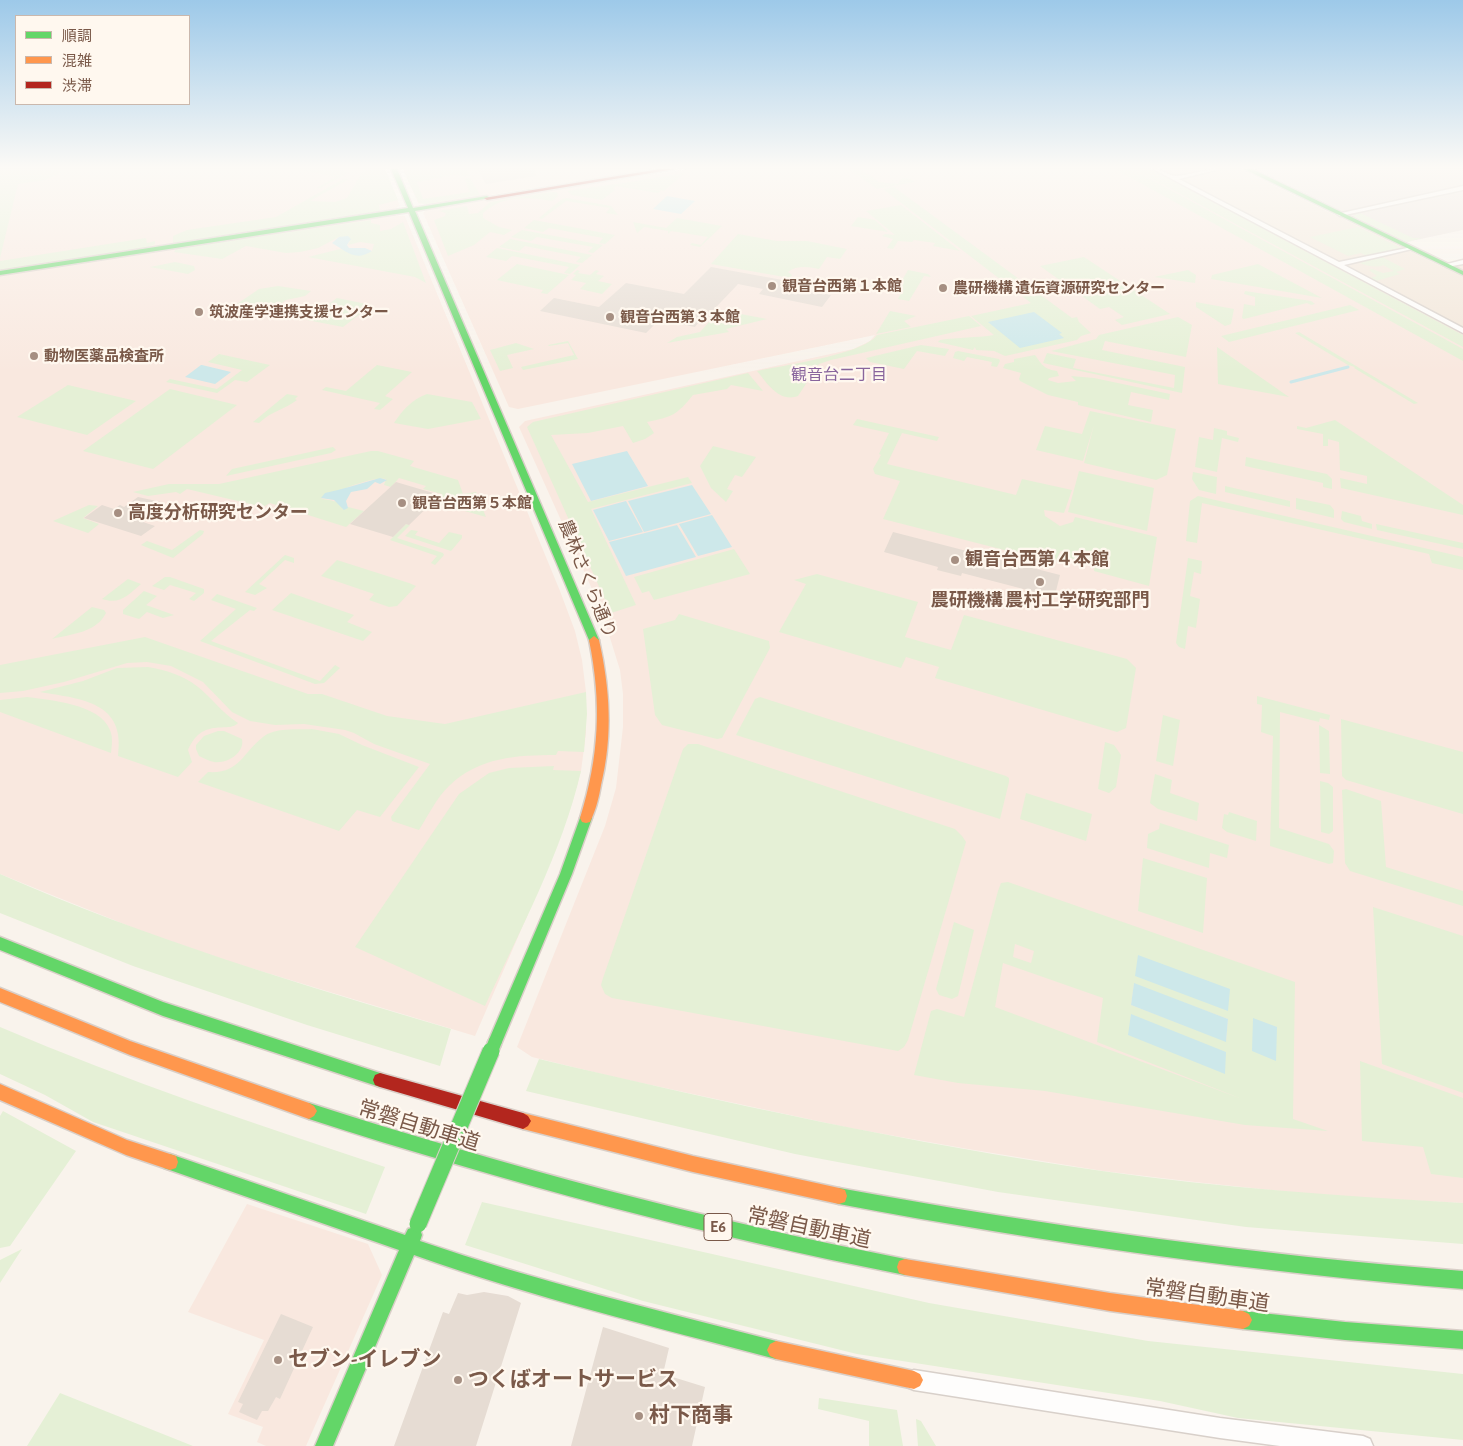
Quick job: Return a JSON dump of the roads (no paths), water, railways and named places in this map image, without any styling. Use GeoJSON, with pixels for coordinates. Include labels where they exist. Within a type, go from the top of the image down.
{"type":"FeatureCollection","features":[{"type":"Feature","properties":{"kind":"main road"},"geometry":{"type":"LineString","coordinates":[[0,273],[238,236]]}},
{"type":"Feature","properties":{"kind":"main road","name":"農林さくら通り"},"geometry":{"type":"LineString","coordinates":[[324,1446],[576,851],[599,778],[604,740],[606,710],[603,678],[592,631],[422,236]]}},
{"type":"Feature","properties":{"kind":"main road"},"geometry":{"type":"LineString","coordinates":[[1386,236],[1463,273]]}},
{"type":"Feature","properties":{"kind":"main road","name":"常磐自動車道"},"geometry":{"type":"LineString","coordinates":[[0,942],[108,988],[272,1046],[438,1098],[658,1158],[826,1194],[1007,1228],[1216,1257],[1463,1280]]}},
{"type":"Feature","properties":{"kind":"main road","name":"常磐自動車道"},"geometry":{"type":"LineString","coordinates":[[0,995],[81,1030],[258,1095],[417,1146],[650,1211],[824,1251],[1002,1285],[1230,1320],[1463,1340]]}},
{"type":"Feature","properties":{"kind":"main road"},"geometry":{"type":"LineString","coordinates":[[0,1092],[126,1147],[409,1246],[615,1308],[789,1353],[914,1380]]}},
{"type":"Feature","properties":{"kind":"street"},"geometry":{"type":"LineString","coordinates":[[1284,236],[1463,331]]}},
{"type":"Feature","properties":{"kind":"street"},"geometry":{"type":"LineString","coordinates":[[1337,264],[1410,248]]}},
{"type":"Feature","properties":{"kind":"street"},"geometry":{"type":"LineString","coordinates":[[1447,265],[1463,262]]}},
{"type":"Feature","properties":{"kind":"street"},"geometry":{"type":"LineString","coordinates":[[914,1380],[1220,1428],[1363,1446]]}},
{"type":"Feature","properties":{"kind":"water"},"geometry":{"type":"Polygon","coordinates":[[[348,236],[351,239],[347,245],[349,248],[365,248],[372,251],[361,256],[346,252],[332,243],[339,237],[348,236]]]}},
{"type":"Feature","properties":{"kind":"water"},"geometry":{"type":"Polygon","coordinates":[[[1034,312],[1062,333],[1059,334],[1064,338],[1020,348],[988,322],[1034,312]]]}},
{"type":"Feature","properties":{"kind":"water"},"geometry":{"type":"Polygon","coordinates":[[[201,365],[231,372],[215,384],[185,377],[201,365]]]}},
{"type":"Feature","properties":{"kind":"water"},"geometry":{"type":"Polygon","coordinates":[[[627,451],[648,486],[591,501],[572,464],[627,451]]]}},
{"type":"Feature","properties":{"kind":"water"},"geometry":{"type":"Polygon","coordinates":[[[380,478],[387,480],[380,484],[375,482],[367,489],[351,492],[346,501],[348,508],[344,510],[334,500],[321,498],[325,493],[380,478]]]}},
{"type":"Feature","properties":{"kind":"water"},"geometry":{"type":"Polygon","coordinates":[[[692,485],[711,514],[644,532],[628,501],[692,485]]]}},
{"type":"Feature","properties":{"kind":"water"},"geometry":{"type":"Polygon","coordinates":[[[626,501],[643,532],[609,541],[593,510],[626,501]]]}},
{"type":"Feature","properties":{"kind":"water"},"geometry":{"type":"Polygon","coordinates":[[[712,515],[732,547],[698,556],[679,524],[712,515]]]}},
{"type":"Feature","properties":{"kind":"water"},"geometry":{"type":"Polygon","coordinates":[[[677,525],[696,557],[626,576],[609,542],[677,525]]]}},
{"type":"Feature","properties":{"kind":"water"},"geometry":{"type":"Polygon","coordinates":[[[1138,955],[1230,989],[1228,1011],[1135,976],[1138,955]]]}},
{"type":"Feature","properties":{"kind":"water"},"geometry":{"type":"Polygon","coordinates":[[[1134,983],[1228,1019],[1226,1042],[1131,1005],[1134,983]]]}},
{"type":"Feature","properties":{"kind":"water"},"geometry":{"type":"Polygon","coordinates":[[[1131,1014],[1226,1052],[1225,1074],[1128,1035],[1131,1014]]]}},
{"type":"Feature","properties":{"kind":"water"},"geometry":{"type":"Polygon","coordinates":[[[1253,1018],[1277,1027],[1276,1061],[1252,1051],[1253,1018]]]}},
{"type":"Feature","properties":{"kind":"waterway"},"geometry":{"type":"LineString","coordinates":[[1291,382],[1348,367]]}},
{"type":"Feature","properties":{"kind":"place","name":"観音台西第１本館"},"geometry":{"type":"Point","coordinates":[772,286]}},
{"type":"Feature","properties":{"kind":"place","name":"農研機構 遺伝資源研究センター"},"geometry":{"type":"Point","coordinates":[943,288]}},
{"type":"Feature","properties":{"kind":"place","name":"筑波産学連携支援センター"},"geometry":{"type":"Point","coordinates":[199,312]}},
{"type":"Feature","properties":{"kind":"place","name":"観音台西第３本館"},"geometry":{"type":"Point","coordinates":[610,317]}},
{"type":"Feature","properties":{"kind":"place","name":"動物医薬品検査所"},"geometry":{"type":"Point","coordinates":[34,356]}},
{"type":"Feature","properties":{"kind":"place","name":"観音台西第５本館"},"geometry":{"type":"Point","coordinates":[402,503]}},
{"type":"Feature","properties":{"kind":"place","name":"高度分析研究センター"},"geometry":{"type":"Point","coordinates":[118,513]}},
{"type":"Feature","properties":{"kind":"place","name":"観音台西第４本館"},"geometry":{"type":"Point","coordinates":[955,560]}},
{"type":"Feature","properties":{"kind":"place","name":"農研機構 農村工学研究部門"},"geometry":{"type":"Point","coordinates":[1040,582]}},
{"type":"Feature","properties":{"kind":"place","name":"セブン-イレブン"},"geometry":{"type":"Point","coordinates":[278,1360]}},
{"type":"Feature","properties":{"kind":"place","name":"つくばオートサービス"},"geometry":{"type":"Point","coordinates":[458,1380]}},
{"type":"Feature","properties":{"kind":"place","name":"村下商事"},"geometry":{"type":"Point","coordinates":[639,1416]}},
{"type":"Feature","properties":{"kind":"district","name":"観音台二丁目"},"geometry":{"type":"Point","coordinates":[839,375]}}]}
